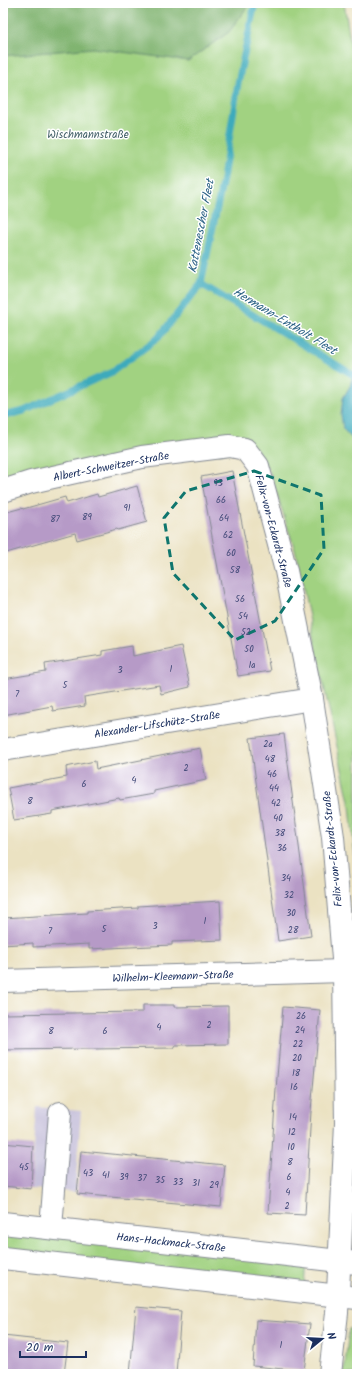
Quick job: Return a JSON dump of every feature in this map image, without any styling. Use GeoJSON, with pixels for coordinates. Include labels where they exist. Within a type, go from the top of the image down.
{"type":"FeatureCollection","features":[{"type":"Feature","properties":{"kind":"street","name":"Albert-Schweitzer-Straße"},"geometry":{"type":"LineString","coordinates":[[3,491],[31,482],[142,457],[230,446],[245,449]]}},
{"type":"Feature","properties":{"kind":"street","name":"Felix-von-Eckardt-Straße"},"geometry":{"type":"LineString","coordinates":[[245,449],[258,466],[286,571],[312,699],[333,837],[344,971],[348,1262]]}},
{"type":"Feature","properties":{"kind":"street","name":"Alexander-Lifschütz-Straße"},"geometry":{"type":"LineString","coordinates":[[3,750],[312,699]]}},
{"type":"Feature","properties":{"kind":"street","name":"Wilhelm-Kleemann-Straße"},"geometry":{"type":"LineString","coordinates":[[3,981],[344,971]]}},
{"type":"Feature","properties":{"kind":"street"},"geometry":{"type":"LineString","coordinates":[[51,1228],[60,1112]]}},
{"type":"Feature","properties":{"kind":"street","name":"Hans-Hackmack-Straße"},"geometry":{"type":"LineString","coordinates":[[3,1223],[348,1262]]}},
{"type":"Feature","properties":{"kind":"street"},"geometry":{"type":"LineString","coordinates":[[3,1258],[347,1297]]}},
{"type":"Feature","properties":{"kind":"street"},"geometry":{"type":"LineString","coordinates":[[330,1374],[337,1313],[347,1297],[348,1262]]}},
{"type":"Feature","properties":{"kind":"highlighted area"},"geometry":{"type":"Polygon","coordinates":[[[254,471],[321,495],[324,549],[275,621],[235,640],[173,573],[164,518],[186,491],[254,471]]]}},
{"type":"Feature","properties":{"kind":"shaded area"},"geometry":{"type":"Polygon","coordinates":[[[37,1107],[81,1111],[75,1192],[31,1189],[37,1107]]]}},
{"type":"Feature","properties":{"kind":"green space","name":"Wischmannstraße"},"geometry":{"type":"Polygon","coordinates":[[[3,3],[344,3],[357,82],[357,877],[350,806],[296,553],[270,473],[256,448],[3,483],[3,3]]]}},
{"type":"Feature","properties":{"kind":"green space"},"geometry":{"type":"Polygon","coordinates":[[[3,3],[250,3],[229,32],[188,61],[93,48],[3,56],[3,3]]]}},
{"type":"Feature","properties":{"kind":"green space"},"geometry":{"type":"Polygon","coordinates":[[[3,1229],[306,1263],[304,1286],[3,1251],[3,1229]]]}},
{"type":"Feature","properties":{"kind":"green space"},"geometry":{"type":"Polygon","coordinates":[[[357,1324],[357,1374],[344,1374],[349,1329],[357,1324]]]}},
{"type":"Feature","properties":{"kind":"water"},"geometry":{"type":"Polygon","coordinates":[[[357,374],[357,444],[343,429],[341,415],[343,398],[350,386],[353,375],[357,374]]]}},
{"type":"Feature","properties":{"kind":"building"},"geometry":{"type":"Polygon","coordinates":[[[232,471],[270,671],[238,676],[201,477],[232,471]]]}},
{"type":"Feature","properties":{"kind":"building"},"geometry":{"type":"Polygon","coordinates":[[[137,486],[147,522],[77,540],[75,533],[3,554],[3,513],[65,497],[67,503],[97,494],[98,497],[137,486]]]}},
{"type":"Feature","properties":{"kind":"building"},"geometry":{"type":"Polygon","coordinates":[[[132,646],[133,656],[181,646],[190,687],[161,694],[159,685],[84,697],[85,706],[53,711],[52,706],[3,715],[3,679],[46,672],[45,664],[102,655],[102,651],[132,646]]]}},
{"type":"Feature","properties":{"kind":"building"},"geometry":{"type":"Polygon","coordinates":[[[284,734],[311,936],[278,941],[250,738],[284,734]]]}},
{"type":"Feature","properties":{"kind":"building"},"geometry":{"type":"Polygon","coordinates":[[[200,748],[206,780],[154,791],[154,794],[120,800],[119,798],[52,811],[52,814],[14,820],[8,788],[67,777],[66,767],[95,761],[96,769],[200,748]]]}},
{"type":"Feature","properties":{"kind":"building"},"geometry":{"type":"Polygon","coordinates":[[[220,901],[222,940],[172,942],[172,945],[89,949],[89,944],[33,947],[33,943],[3,945],[3,918],[87,913],[87,911],[138,908],[138,906],[220,901]]]}},
{"type":"Feature","properties":{"kind":"building"},"geometry":{"type":"Polygon","coordinates":[[[143,1005],[174,1005],[174,1007],[228,1006],[228,1044],[175,1045],[175,1048],[3,1050],[3,1014],[143,1012],[143,1005]]]}},
{"type":"Feature","properties":{"kind":"building"},"geometry":{"type":"Polygon","coordinates":[[[283,1007],[320,1010],[311,1111],[305,1215],[268,1213],[283,1007]]]}},
{"type":"Feature","properties":{"kind":"building"},"geometry":{"type":"Polygon","coordinates":[[[3,1143],[33,1146],[31,1189],[3,1186],[3,1143]]]}},
{"type":"Feature","properties":{"kind":"building"},"geometry":{"type":"Polygon","coordinates":[[[81,1151],[225,1165],[221,1207],[77,1194],[81,1151]]]}},
{"type":"Feature","properties":{"kind":"building"},"geometry":{"type":"Polygon","coordinates":[[[136,1307],[181,1311],[176,1374],[130,1374],[136,1307]]]}},
{"type":"Feature","properties":{"kind":"building"},"geometry":{"type":"Polygon","coordinates":[[[256,1320],[310,1324],[304,1371],[253,1366],[256,1320]]]}},
{"type":"Feature","properties":{"kind":"building"},"geometry":{"type":"Polygon","coordinates":[[[3,1336],[68,1343],[64,1374],[3,1374],[3,1336]]]}},
{"type":"Feature","properties":{"kind":"waterway","name":"Kattenescher Fleet"},"geometry":{"type":"LineString","coordinates":[[3,416],[24,411],[112,372],[158,338],[201,284],[223,179],[238,83],[255,3]]}},
{"type":"Feature","properties":{"kind":"waterway","name":"Hermann-Entholt Fleet"},"geometry":{"type":"LineString","coordinates":[[201,284],[357,377]]}}]}
